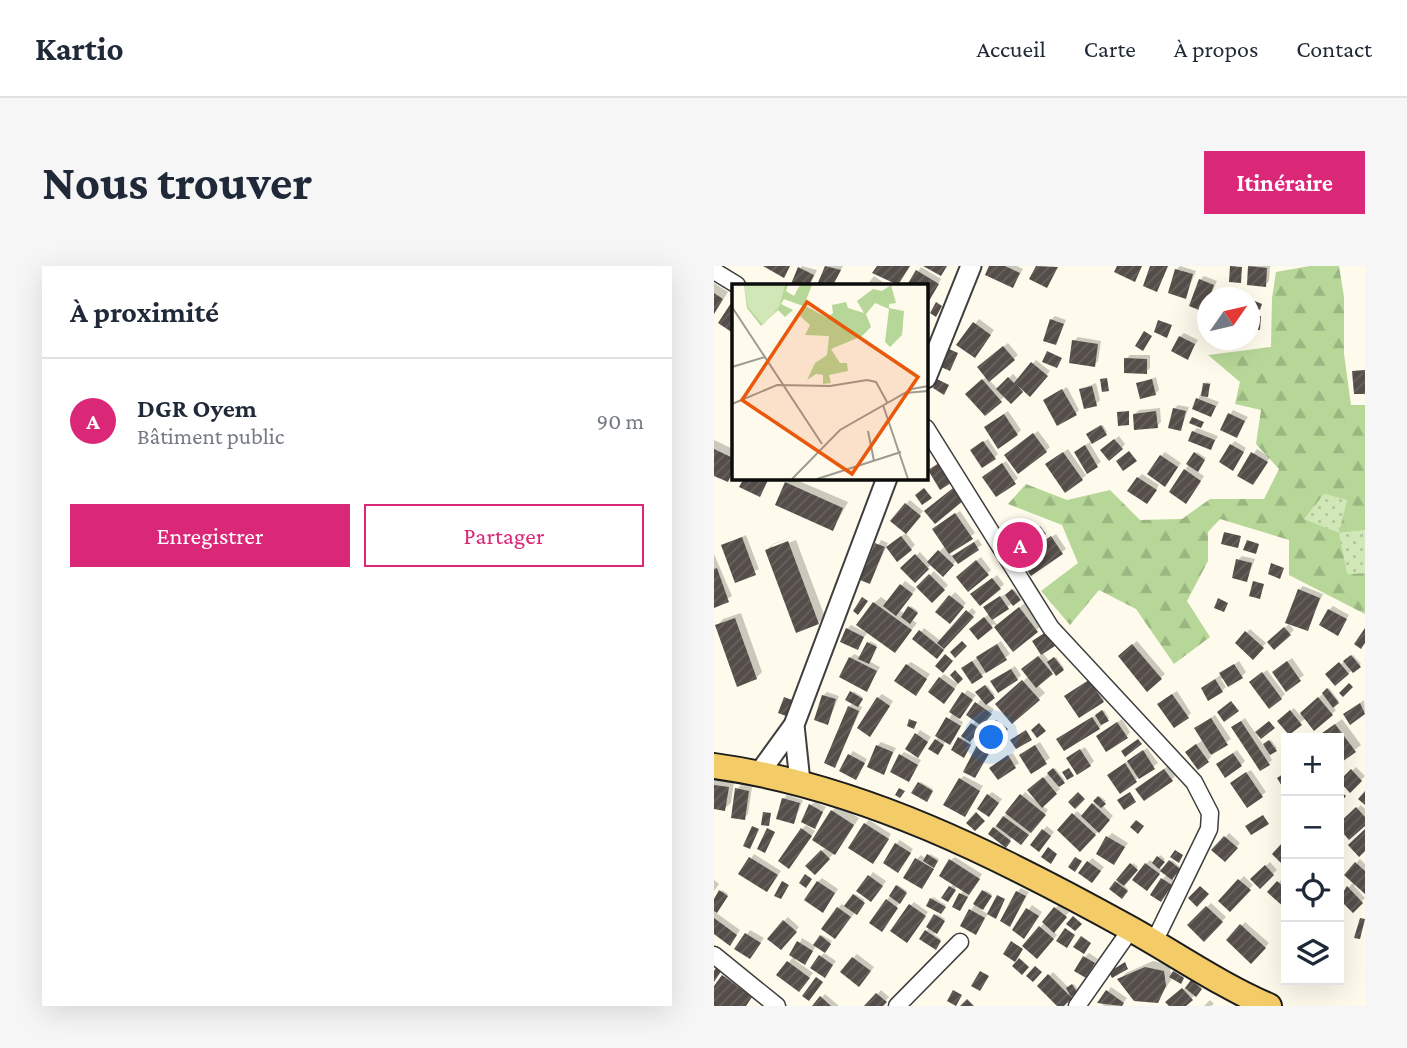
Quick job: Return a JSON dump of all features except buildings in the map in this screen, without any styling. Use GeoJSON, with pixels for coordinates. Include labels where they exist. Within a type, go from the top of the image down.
{"type":"FeatureCollection","features":[{"type":"Feature","properties":{"kind":"main road"},"geometry":{"type":"LineString","coordinates":[[714,766],[760,772],[800,782],[940,834],[1131,929],[1258,1003]]}},
{"type":"Feature","properties":{"kind":"street"},"geometry":{"type":"LineString","coordinates":[[928,373],[971,266]]}},
{"type":"Feature","properties":{"kind":"street"},"geometry":{"type":"LineString","coordinates":[[714,271],[735,284]]}},
{"type":"Feature","properties":{"kind":"street"},"geometry":{"type":"LineString","coordinates":[[928,431],[1051,628],[1162,745],[1205,798],[1210,813],[1209,829],[1154,942]]}},
{"type":"Feature","properties":{"kind":"street"},"geometry":{"type":"LineString","coordinates":[[760,772],[794,725],[886,480]]}},
{"type":"Feature","properties":{"kind":"street"},"geometry":{"type":"LineString","coordinates":[[794,725],[800,782]]}},
{"type":"Feature","properties":{"kind":"street"},"geometry":{"type":"LineString","coordinates":[[1077,1006],[1131,929]]}},
{"type":"Feature","properties":{"kind":"street"},"geometry":{"type":"LineString","coordinates":[[897,1006],[960,942]]}},
{"type":"Feature","properties":{"kind":"street"},"geometry":{"type":"LineString","coordinates":[[714,955],[777,1006]]}},
{"type":"Feature","properties":{"kind":"green space"},"geometry":{"type":"Polygon","coordinates":[[[1310,266],[1339,266],[1344,297],[1344,354],[1351,405],[1365,405],[1365,530],[1339,533],[1347,574],[1365,573],[1365,614],[1289,575],[1289,540],[1220,519],[1208,532],[1208,561],[1187,601],[1210,637],[1174,664],[1136,609],[1099,590],[1070,625],[1041,591],[1078,563],[1062,525],[1008,504],[1026,484],[1067,500],[1110,490],[1140,520],[1182,519],[1210,499],[1264,499],[1279,469],[1256,444],[1261,410],[1235,404],[1240,382],[1208,355],[1271,347],[1272,298],[1276,272],[1310,266]],[[1324,494],[1304,519],[1339,533],[1347,500],[1324,494]]]}},
{"type":"Feature","properties":{"kind":"green space"},"geometry":{"type":"Polygon","coordinates":[[[1324,494],[1347,500],[1340,533],[1365,530],[1365,573],[1347,574],[1303,519],[1324,494]]]}},
{"type":"Feature","properties":{"kind":"place","name":"DGR Oyem"},"geometry":{"type":"Point","coordinates":[1020,545]}}]}
